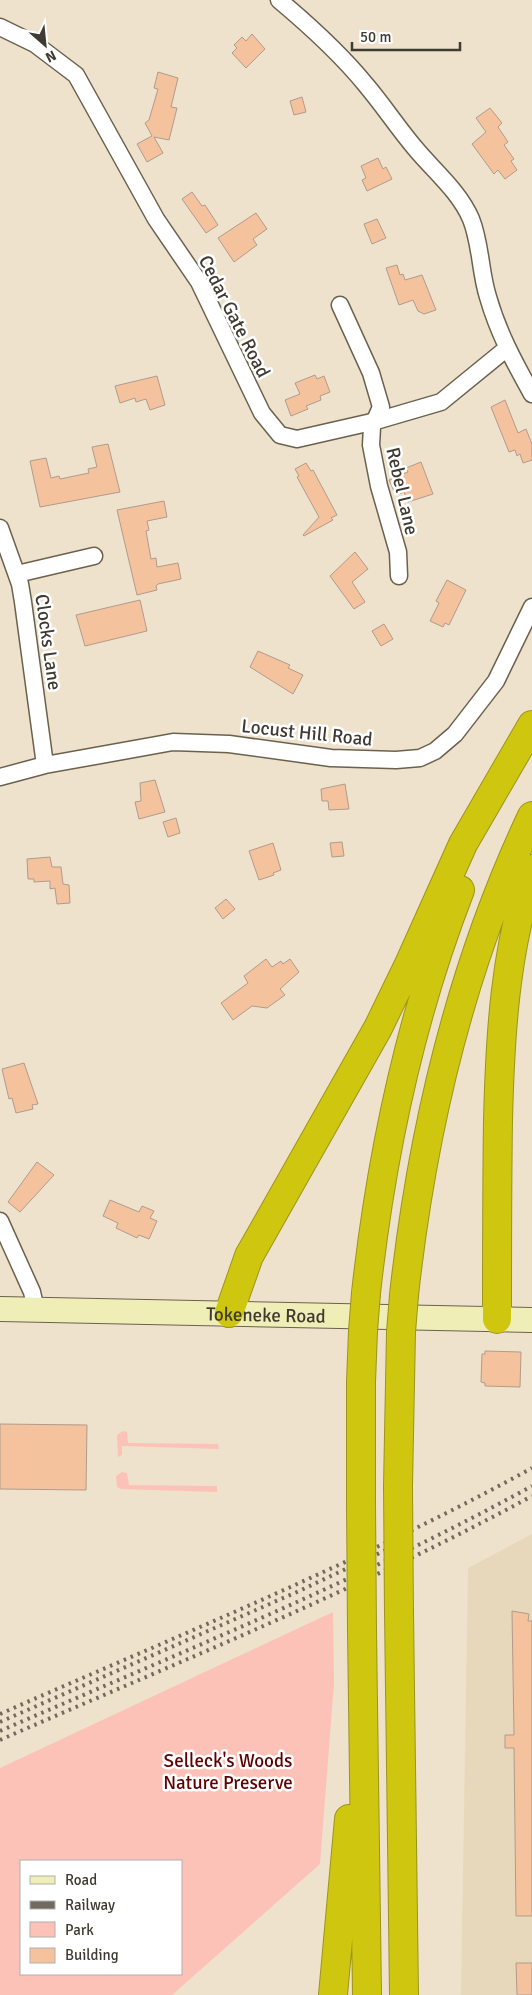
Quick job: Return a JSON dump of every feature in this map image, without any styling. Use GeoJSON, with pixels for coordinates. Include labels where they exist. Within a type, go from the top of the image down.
{"type":"FeatureCollection","features":[{"type":"Feature","properties":{"kind":"highway"},"geometry":{"type":"LineString","coordinates":[[228,1313],[249,1256],[378,1028],[463,844],[532,726]]}},
{"type":"Feature","properties":{"kind":"highway"},"geometry":{"type":"LineString","coordinates":[[367,1995],[360,1503],[361,1382],[366,1293],[387,1150],[408,1056],[424,996],[476,850],[532,731]]}},
{"type":"Feature","properties":{"kind":"highway"},"geometry":{"type":"LineString","coordinates":[[404,1995],[398,1486],[401,1332],[404,1295],[422,1163],[445,1062],[488,925],[532,816]]}},
{"type":"Feature","properties":{"kind":"highway"},"geometry":{"type":"LineString","coordinates":[[497,1319],[498,1160],[502,1026],[512,948],[532,869]]}},
{"type":"Feature","properties":{"kind":"highway"},"geometry":{"type":"LineString","coordinates":[[333,1995],[362,1639]]}},
{"type":"Feature","properties":{"kind":"main road","name":"Tokeneke Road"},"geometry":{"type":"LineString","coordinates":[[0,1309],[532,1320]]}},
{"type":"Feature","properties":{"kind":"street"},"geometry":{"type":"LineString","coordinates":[[279,0],[305,21],[340,55],[367,86],[436,174],[459,196],[471,220],[487,296],[506,349],[532,394]]}},
{"type":"Feature","properties":{"kind":"street","name":"Cedar Gate Road"},"geometry":{"type":"LineString","coordinates":[[0,27],[35,44],[76,75],[156,219],[199,282],[262,413],[280,435],[297,439],[376,421],[441,402],[506,349]]}},
{"type":"Feature","properties":{"kind":"street","name":"Rebel Lane"},"geometry":{"type":"LineString","coordinates":[[340,305],[370,373],[381,407],[372,427],[371,446],[379,486],[398,552],[399,576]]}},
{"type":"Feature","properties":{"kind":"street","name":"Clocks Lane"},"geometry":{"type":"LineString","coordinates":[[0,528],[17,574],[23,602],[45,766]]}},
{"type":"Feature","properties":{"kind":"street"},"geometry":{"type":"LineString","coordinates":[[17,574],[94,556]]}},
{"type":"Feature","properties":{"kind":"street","name":"Locust Hill Road"},"geometry":{"type":"LineString","coordinates":[[0,777],[45,766],[173,742],[229,744],[331,758],[396,760],[420,758],[435,751],[455,734],[496,681],[532,607]]}},
{"type":"Feature","properties":{"kind":"street"},"geometry":{"type":"LineString","coordinates":[[0,1221],[32,1292],[36,1310]]}},
{"type":"Feature","properties":{"kind":"shaded area"},"geometry":{"type":"Polygon","coordinates":[[[532,1534],[532,1995],[461,1995],[468,1568],[532,1534]]]}},
{"type":"Feature","properties":{"kind":"green space"},"geometry":{"type":"Polygon","coordinates":[[[123,1431],[127,1432],[128,1443],[218,1444],[219,1449],[122,1446],[122,1455],[118,1457],[117,1435],[123,1431]]]}},
{"type":"Feature","properties":{"kind":"green space"},"geometry":{"type":"Polygon","coordinates":[[[122,1472],[127,1473],[129,1485],[217,1486],[217,1492],[121,1489],[117,1487],[116,1476],[122,1472]]]}},
{"type":"Feature","properties":{"kind":"green space","name":"Selleck's Woods Nature Preserve"},"geometry":{"type":"Polygon","coordinates":[[[333,1612],[334,1683],[320,1864],[172,1995],[0,1995],[0,1768],[333,1612]]]}},
{"type":"Feature","properties":{"kind":"building"},"geometry":{"type":"Polygon","coordinates":[[[252,34],[265,49],[246,68],[232,53],[237,48],[234,45],[242,37],[246,41],[252,34]]]}},
{"type":"Feature","properties":{"kind":"building"},"geometry":{"type":"Polygon","coordinates":[[[158,72],[178,78],[171,107],[177,108],[169,140],[154,137],[163,153],[147,162],[137,144],[152,136],[145,123],[149,120],[158,89],[154,88],[158,72]]]}},
{"type":"Feature","properties":{"kind":"building"},"geometry":{"type":"Polygon","coordinates":[[[302,97],[306,112],[294,115],[290,101],[302,97]]]}},
{"type":"Feature","properties":{"kind":"building"},"geometry":{"type":"Polygon","coordinates":[[[490,108],[502,123],[498,127],[508,142],[504,145],[514,159],[511,161],[517,170],[505,179],[498,170],[494,174],[472,144],[486,132],[476,118],[490,108]]]}},
{"type":"Feature","properties":{"kind":"building"},"geometry":{"type":"Polygon","coordinates":[[[378,158],[383,169],[386,167],[392,179],[367,191],[362,180],[366,178],[361,166],[378,158]]]}},
{"type":"Feature","properties":{"kind":"building"},"geometry":{"type":"Polygon","coordinates":[[[192,192],[202,206],[205,205],[218,225],[206,233],[182,199],[192,192]]]}},
{"type":"Feature","properties":{"kind":"building"},"geometry":{"type":"Polygon","coordinates":[[[256,213],[267,229],[253,239],[257,245],[234,262],[218,238],[256,213]]]}},
{"type":"Feature","properties":{"kind":"building"},"geometry":{"type":"Polygon","coordinates":[[[377,219],[386,238],[372,244],[364,224],[377,219]]]}},
{"type":"Feature","properties":{"kind":"building"},"geometry":{"type":"Polygon","coordinates":[[[397,265],[400,275],[403,274],[405,280],[422,275],[436,310],[424,314],[418,311],[413,300],[399,305],[386,268],[397,265]]]}},
{"type":"Feature","properties":{"kind":"building"},"geometry":{"type":"Polygon","coordinates":[[[315,375],[317,379],[324,376],[330,392],[320,396],[321,400],[306,406],[308,409],[291,416],[285,400],[300,394],[295,383],[315,375]]]}},
{"type":"Feature","properties":{"kind":"building"},"geometry":{"type":"Polygon","coordinates":[[[157,376],[165,405],[150,410],[146,399],[136,402],[135,398],[120,403],[115,386],[157,376]]]}},
{"type":"Feature","properties":{"kind":"building"},"geometry":{"type":"Polygon","coordinates":[[[505,400],[518,433],[526,429],[532,444],[532,460],[523,463],[520,454],[517,456],[515,450],[509,452],[491,407],[505,400]]]}},
{"type":"Feature","properties":{"kind":"building"},"geometry":{"type":"Polygon","coordinates":[[[108,444],[120,492],[40,507],[30,461],[46,458],[51,478],[59,476],[60,479],[89,473],[88,469],[97,467],[92,447],[108,444]]]}},
{"type":"Feature","properties":{"kind":"building"},"geometry":{"type":"Polygon","coordinates":[[[421,462],[433,494],[408,502],[404,492],[399,494],[397,489],[394,491],[389,480],[408,472],[406,468],[421,462]]]}},
{"type":"Feature","properties":{"kind":"building"},"geometry":{"type":"Polygon","coordinates":[[[306,463],[311,471],[313,470],[337,515],[331,518],[333,520],[304,536],[319,517],[297,477],[299,476],[295,469],[306,463]]]}},
{"type":"Feature","properties":{"kind":"building"},"geometry":{"type":"Polygon","coordinates":[[[164,501],[167,517],[147,521],[149,530],[146,531],[151,559],[156,558],[157,567],[178,563],[181,579],[158,584],[156,586],[157,590],[137,595],[117,510],[164,501]]]}},
{"type":"Feature","properties":{"kind":"building"},"geometry":{"type":"Polygon","coordinates":[[[355,552],[368,569],[352,582],[365,602],[354,609],[330,576],[355,552]]]}},
{"type":"Feature","properties":{"kind":"building"},"geometry":{"type":"Polygon","coordinates":[[[447,580],[466,590],[449,625],[445,623],[443,627],[430,621],[439,603],[436,601],[447,580]]]}},
{"type":"Feature","properties":{"kind":"building"},"geometry":{"type":"Polygon","coordinates":[[[140,600],[147,631],[85,646],[76,615],[140,600]]]}},
{"type":"Feature","properties":{"kind":"building"},"geometry":{"type":"Polygon","coordinates":[[[384,624],[393,639],[381,646],[372,631],[384,624]]]}},
{"type":"Feature","properties":{"kind":"building"},"geometry":{"type":"Polygon","coordinates":[[[258,651],[290,665],[288,668],[303,675],[293,694],[250,667],[258,651]]]}},
{"type":"Feature","properties":{"kind":"building"},"geometry":{"type":"Polygon","coordinates":[[[155,780],[165,812],[139,819],[135,802],[141,801],[140,783],[155,780]]]}},
{"type":"Feature","properties":{"kind":"building"},"geometry":{"type":"Polygon","coordinates":[[[345,784],[349,809],[329,810],[328,801],[322,801],[321,789],[345,784]]]}},
{"type":"Feature","properties":{"kind":"building"},"geometry":{"type":"Polygon","coordinates":[[[176,818],[180,833],[168,837],[163,822],[176,818]]]}},
{"type":"Feature","properties":{"kind":"building"},"geometry":{"type":"Polygon","coordinates":[[[342,842],[344,856],[332,857],[330,843],[342,842]]]}},
{"type":"Feature","properties":{"kind":"building"},"geometry":{"type":"Polygon","coordinates":[[[273,843],[281,870],[273,873],[274,875],[259,880],[249,851],[273,843]]]}},
{"type":"Feature","properties":{"kind":"building"},"geometry":{"type":"Polygon","coordinates":[[[50,857],[52,867],[61,867],[63,884],[69,885],[70,903],[57,904],[55,888],[50,889],[50,881],[34,882],[34,879],[28,879],[27,859],[50,857]]]}},
{"type":"Feature","properties":{"kind":"building"},"geometry":{"type":"Polygon","coordinates":[[[226,899],[235,909],[223,919],[215,908],[226,899]]]}},
{"type":"Feature","properties":{"kind":"building"},"geometry":{"type":"Polygon","coordinates":[[[266,959],[272,967],[281,961],[283,964],[290,959],[299,972],[280,989],[285,995],[267,1008],[252,1006],[233,1020],[221,1003],[248,983],[244,976],[266,959]]]}},
{"type":"Feature","properties":{"kind":"building"},"geometry":{"type":"Polygon","coordinates":[[[24,1063],[38,1104],[32,1105],[33,1109],[16,1113],[12,1098],[9,1099],[2,1069],[24,1063]]]}},
{"type":"Feature","properties":{"kind":"building"},"geometry":{"type":"Polygon","coordinates":[[[37,1162],[54,1175],[20,1212],[8,1202],[37,1162]]]}},
{"type":"Feature","properties":{"kind":"building"},"geometry":{"type":"Polygon","coordinates":[[[110,1200],[139,1212],[142,1206],[154,1211],[150,1218],[157,1221],[149,1239],[139,1235],[137,1238],[116,1228],[118,1223],[103,1216],[110,1200]]]}},
{"type":"Feature","properties":{"kind":"building"},"geometry":{"type":"Polygon","coordinates":[[[485,1351],[521,1352],[520,1387],[485,1386],[485,1383],[481,1382],[482,1354],[485,1354],[485,1351]]]}},
{"type":"Feature","properties":{"kind":"building"},"geometry":{"type":"Polygon","coordinates":[[[0,1424],[87,1425],[86,1490],[0,1489],[0,1424]]]}},
{"type":"Feature","properties":{"kind":"building"},"geometry":{"type":"Polygon","coordinates":[[[512,1611],[529,1614],[528,1621],[532,1621],[532,1916],[516,1916],[514,1748],[505,1748],[505,1735],[514,1735],[512,1611]]]}},
{"type":"Feature","properties":{"kind":"building"},"geometry":{"type":"Polygon","coordinates":[[[516,1963],[532,1963],[532,1995],[517,1995],[516,1963]]]}},
{"type":"Feature","properties":{"kind":"railway"},"geometry":{"type":"LineString","coordinates":[[0,1714],[269,1597],[402,1535],[532,1468]]}},
{"type":"Feature","properties":{"kind":"railway"},"geometry":{"type":"LineString","coordinates":[[0,1731],[336,1584],[402,1553],[532,1486]]}},
{"type":"Feature","properties":{"kind":"railway"},"geometry":{"type":"LineString","coordinates":[[0,1740],[335,1594],[532,1496]]}},
{"type":"Feature","properties":{"kind":"railway"},"geometry":{"type":"LineString","coordinates":[[0,1722],[297,1592],[403,1542]]}}]}
